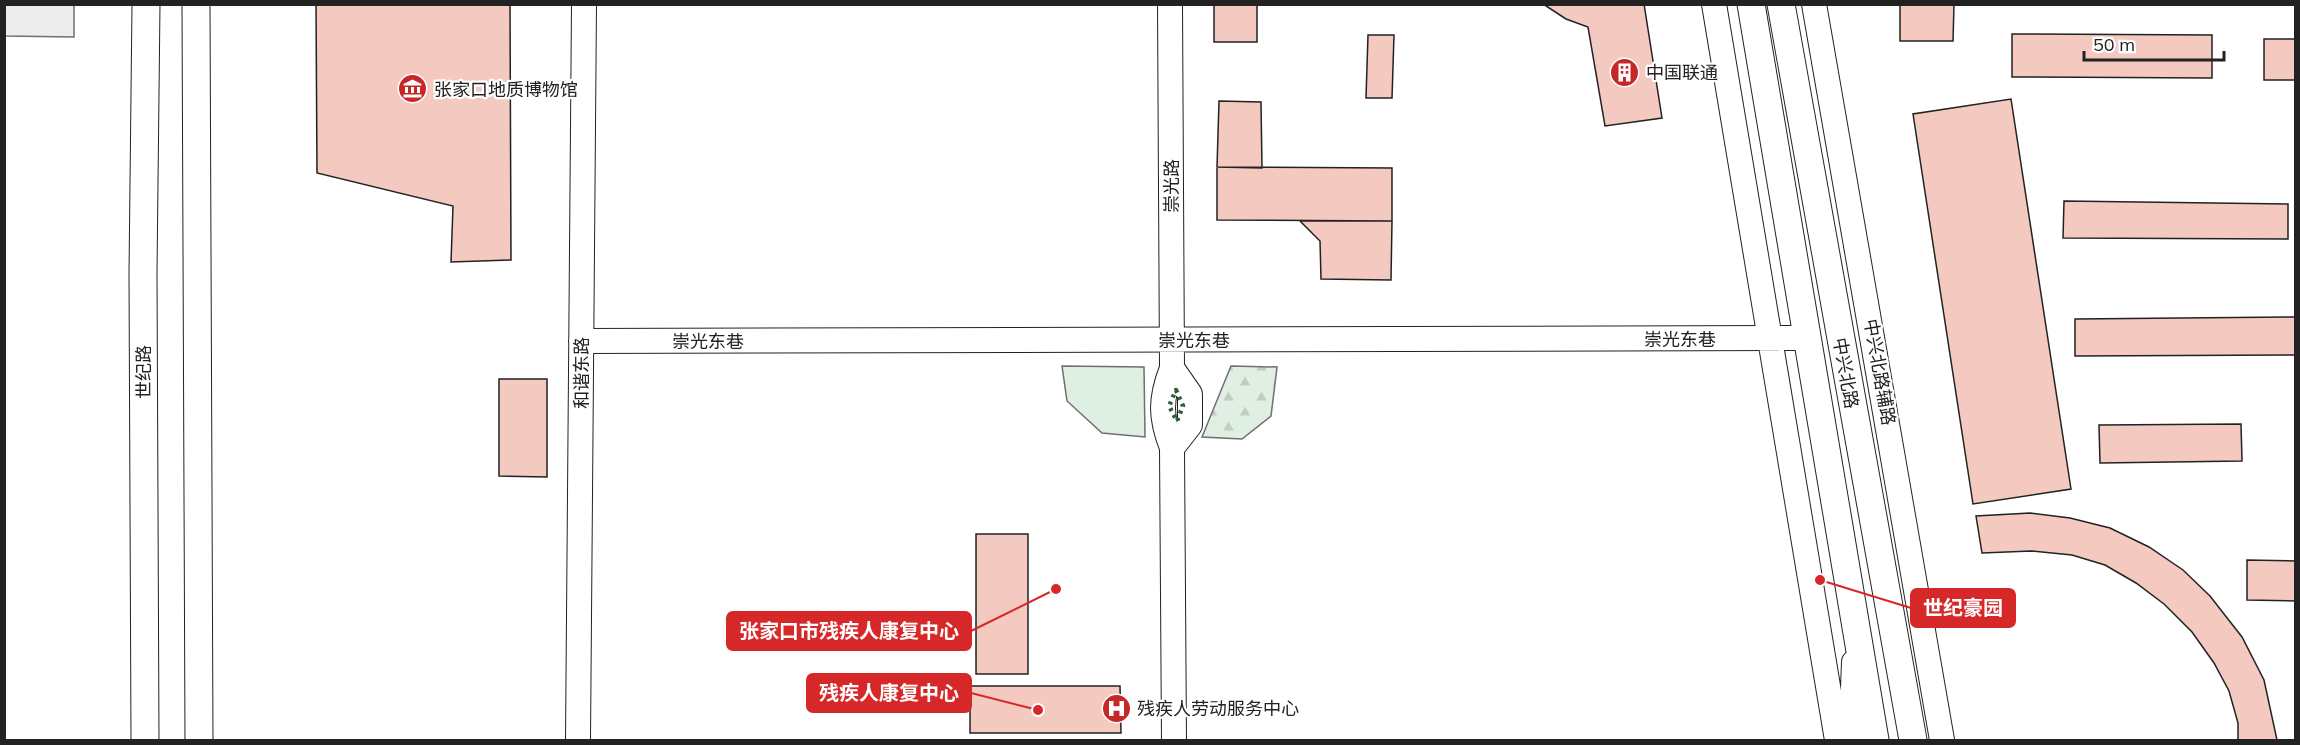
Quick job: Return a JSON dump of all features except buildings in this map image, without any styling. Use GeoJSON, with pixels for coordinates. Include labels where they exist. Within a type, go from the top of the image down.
{"type":"FeatureCollection","features":[{"type":"Feature","properties":{"kind":"main road","name":"世纪路"},"geometry":{"type":"LineString","coordinates":[[145,741],[143,261],[146,4]]}},
{"type":"Feature","properties":{"kind":"main road"},"geometry":{"type":"LineString","coordinates":[[196,4],[199,741]]}},
{"type":"Feature","properties":{"kind":"main road","name":"中兴北路"},"geometry":{"type":"LineString","coordinates":[[1751,4],[1875,741]]}},
{"type":"Feature","properties":{"kind":"main road","name":"中兴北路"},"geometry":{"type":"LineString","coordinates":[[1781,4],[1913,741]]}},
{"type":"Feature","properties":{"kind":"street","name":"和谐东路"},"geometry":{"type":"LineString","coordinates":[[578,741],[584,4]]}},
{"type":"Feature","properties":{"kind":"street","name":"崇光路"},"geometry":{"type":"LineString","coordinates":[[1170,4],[1172,368],[1163,391],[1163,425],[1172,448],[1174,741]]}},
{"type":"Feature","properties":{"kind":"street"},"geometry":{"type":"LineString","coordinates":[[1714,4],[1768,338],[1840,739]]}},
{"type":"Feature","properties":{"kind":"street","name":"中兴北路辅路"},"geometry":{"type":"LineString","coordinates":[[1814,4],[1942,741]]}},
{"type":"Feature","properties":{"kind":"street","name":"崇光东巷"},"geometry":{"type":"LineString","coordinates":[[581,341],[1806,338]]}},
{"type":"Feature","properties":{"kind":"street"},"geometry":{"type":"LineString","coordinates":[[1892,624],[1927,741]]}},
{"type":"Feature","properties":{"kind":"street"},"geometry":{"type":"LineString","coordinates":[[1840,739],[1856,626]]}},
{"type":"Feature","properties":{"kind":"green space"},"geometry":{"type":"Polygon","coordinates":[[[1062,366],[1144,367],[1145,437],[1102,433],[1067,401],[1062,366]]]}},
{"type":"Feature","properties":{"kind":"green space"},"geometry":{"type":"Polygon","coordinates":[[[1231,366],[1277,367],[1271,416],[1242,439],[1202,437],[1231,366]]]}},
{"type":"Feature","properties":{"kind":"shaded area"},"geometry":{"type":"Polygon","coordinates":[[[5,4],[74,5],[74,37],[5,36],[5,4]]]}},
{"type":"Feature","properties":{"kind":"hedge"},"geometry":{"type":"LineString","coordinates":[[1176,390],[1183,406],[1177,421],[1169,406],[1176,390]]}},
{"type":"Feature","properties":{"kind":"place","name":"中国联通"},"geometry":{"type":"Point","coordinates":[1625,72]}},
{"type":"Feature","properties":{"kind":"place","name":"张家口地质博物馆"},"geometry":{"type":"Point","coordinates":[413,89]}},
{"type":"Feature","properties":{"kind":"place","name":"世纪豪园"},"geometry":{"type":"Point","coordinates":[1820,580]}},
{"type":"Feature","properties":{"kind":"place","name":"张家口市残疾人康复中心"},"geometry":{"type":"Point","coordinates":[1056,589]}},
{"type":"Feature","properties":{"kind":"place","name":"残疾人劳动服务中心"},"geometry":{"type":"Point","coordinates":[1116,708]}},
{"type":"Feature","properties":{"kind":"place","name":"残疾人康复中心"},"geometry":{"type":"Point","coordinates":[1038,710]}}]}
